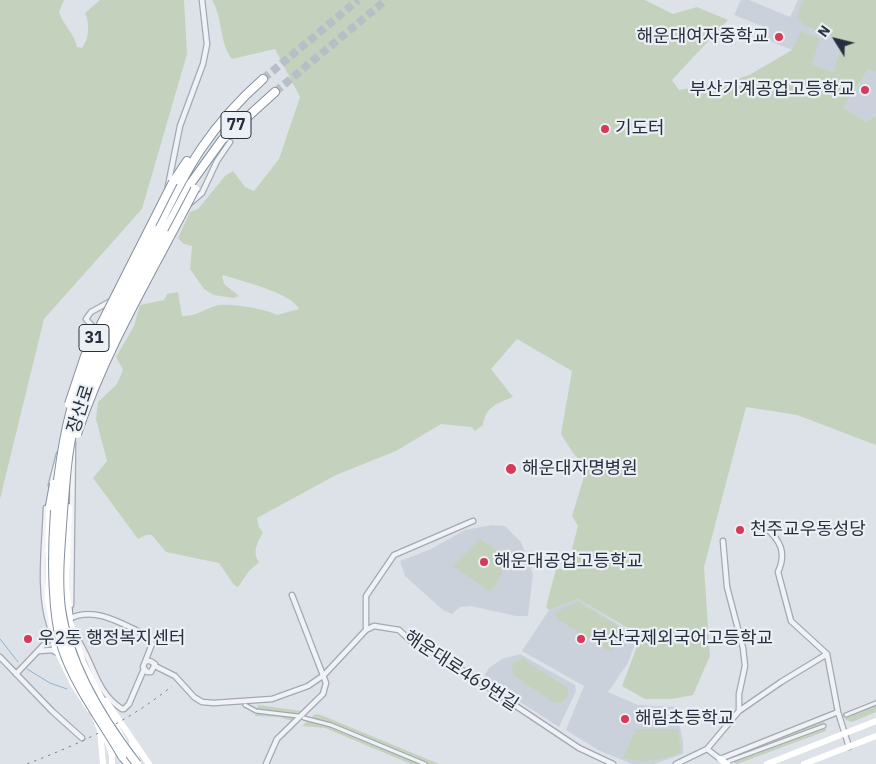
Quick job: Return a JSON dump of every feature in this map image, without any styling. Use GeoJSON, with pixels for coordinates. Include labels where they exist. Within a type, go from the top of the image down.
{"type":"FeatureCollection","features":[{"type":"Feature","properties":{"kind":"highway","name":"장산로"},"geometry":{"type":"LineString","coordinates":[[129,764],[122,756],[74,675],[63,648],[54,613],[54,544],[64,448],[78,387],[182,178],[212,130],[238,101],[263,79]]}},
{"type":"Feature","properties":{"kind":"highway","name":"장산로"},"geometry":{"type":"LineString","coordinates":[[138,764],[91,692],[70,647],[61,607],[60,557],[67,464],[76,418],[95,368],[164,233],[203,164],[228,134],[275,92]]}},
{"type":"Feature","properties":{"kind":"highway","name":"31"},"geometry":{"type":"LineString","coordinates":[[49,601],[50,506],[60,443],[72,392],[85,356],[173,182],[190,155],[212,130]]}},
{"type":"Feature","properties":{"kind":"highway"},"geometry":{"type":"LineString","coordinates":[[69,619],[65,587],[68,508],[71,465],[76,436],[83,414],[142,286],[195,189],[203,164]]}},
{"type":"Feature","properties":{"kind":"main road","name":"31"},"geometry":{"type":"LineString","coordinates":[[49,601],[53,635],[58,654],[80,696],[108,740],[112,764]]}},
{"type":"Feature","properties":{"kind":"main road"},"geometry":{"type":"LineString","coordinates":[[69,619],[83,662],[126,745],[129,764]]}},
{"type":"Feature","properties":{"kind":"main road"},"geometry":{"type":"LineString","coordinates":[[94,682],[149,764]]}},
{"type":"Feature","properties":{"kind":"main road"},"geometry":{"type":"LineString","coordinates":[[94,716],[100,730],[103,764]]}},
{"type":"Feature","properties":{"kind":"main road"},"geometry":{"type":"LineString","coordinates":[[767,764],[876,721]]}},
{"type":"Feature","properties":{"kind":"main road"},"geometry":{"type":"LineString","coordinates":[[128,733],[138,764]]}},
{"type":"Feature","properties":{"kind":"main road"},"geometry":{"type":"LineString","coordinates":[[804,764],[876,736]]}},
{"type":"Feature","properties":{"kind":"street"},"geometry":{"type":"LineString","coordinates":[[53,635],[47,618],[44,574],[46,515],[54,468],[65,436],[73,393],[94,344],[94,328],[86,318],[91,312],[110,302],[134,269],[166,203],[180,126],[204,64],[206,44],[202,0]]}},
{"type":"Feature","properties":{"kind":"street"},"geometry":{"type":"LineString","coordinates":[[69,619],[73,437],[87,397],[145,274],[182,209],[202,193],[217,161],[230,142]]}},
{"type":"Feature","properties":{"kind":"street"},"geometry":{"type":"LineString","coordinates":[[134,269],[145,274]]}},
{"type":"Feature","properties":{"kind":"street"},"geometry":{"type":"LineString","coordinates":[[65,436],[73,437]]}},
{"type":"Feature","properties":{"kind":"street"},"geometry":{"type":"LineString","coordinates":[[147,661],[152,661],[155,666],[175,676],[199,701],[214,703],[272,699],[308,686],[324,675],[366,630],[366,596],[394,555],[473,521]]}},
{"type":"Feature","properties":{"kind":"street"},"geometry":{"type":"LineString","coordinates":[[765,527],[782,544],[783,561],[778,572],[791,622],[827,654],[838,712],[849,746]]}},
{"type":"Feature","properties":{"kind":"street"},"geometry":{"type":"LineString","coordinates":[[723,541],[727,587],[743,648],[744,666],[739,694],[739,711]]}},
{"type":"Feature","properties":{"kind":"street"},"geometry":{"type":"LineString","coordinates":[[266,764],[277,738],[323,694],[326,683],[292,595]]}},
{"type":"Feature","properties":{"kind":"street"},"geometry":{"type":"LineString","coordinates":[[16,674],[69,619],[89,613],[101,615],[148,636],[152,644],[129,704],[122,709],[106,694],[88,662],[82,645],[75,636]]}},
{"type":"Feature","properties":{"kind":"street","name":"해운대로469번길"},"geometry":{"type":"LineString","coordinates":[[366,630],[374,626],[399,630],[416,645],[447,660],[579,748],[613,764]]}},
{"type":"Feature","properties":{"kind":"street"},"geometry":{"type":"LineString","coordinates":[[38,652],[46,650],[58,654]]}},
{"type":"Feature","properties":{"kind":"street"},"geometry":{"type":"LineString","coordinates":[[676,764],[707,749],[739,711],[781,682],[827,654]]}},
{"type":"Feature","properties":{"kind":"street"},"geometry":{"type":"LineString","coordinates":[[0,657],[82,738]]}},
{"type":"Feature","properties":{"kind":"street"},"geometry":{"type":"LineString","coordinates":[[151,672],[155,666]]}},
{"type":"Feature","properties":{"kind":"street"},"geometry":{"type":"LineString","coordinates":[[144,669],[151,672],[165,672]]}},
{"type":"Feature","properties":{"kind":"street"},"geometry":{"type":"LineString","coordinates":[[846,715],[876,703]]}},
{"type":"Feature","properties":{"kind":"street"},"geometry":{"type":"LineString","coordinates":[[246,704],[256,710],[298,716]]}},
{"type":"Feature","properties":{"kind":"street"},"geometry":{"type":"LineString","coordinates":[[725,762],[838,712]]}},
{"type":"Feature","properties":{"kind":"street"},"geometry":{"type":"LineString","coordinates":[[304,718],[331,725],[425,764]]}},
{"type":"Feature","properties":{"kind":"street"},"geometry":{"type":"LineString","coordinates":[[725,762],[824,726]]}},
{"type":"Feature","properties":{"kind":"street"},"geometry":{"type":"LineString","coordinates":[[707,749],[725,762]]}},
{"type":"Feature","properties":{"kind":"shaded area","name":"해운대여자중학교"},"geometry":{"type":"Polygon","coordinates":[[[741,0],[749,0],[790,17],[798,0],[838,0],[835,38],[840,49],[833,72],[811,64],[819,38],[792,50],[758,36],[762,26],[734,15],[741,0]]]}},
{"type":"Feature","properties":{"kind":"shaded area","name":"부산기계공업고등학교"},"geometry":{"type":"Polygon","coordinates":[[[868,70],[876,72],[876,115],[866,122],[843,107],[868,70]]]}},
{"type":"Feature","properties":{"kind":"shaded area"},"geometry":{"type":"Polygon","coordinates":[[[492,525],[505,526],[521,542],[533,574],[528,616],[516,616],[471,606],[460,607],[452,614],[443,610],[405,576],[400,561],[431,549],[465,530],[492,525]]]}},
{"type":"Feature","properties":{"kind":"shaded area"},"geometry":{"type":"Polygon","coordinates":[[[578,599],[631,632],[634,646],[628,663],[608,692],[638,705],[676,707],[683,742],[683,754],[654,764],[632,764],[598,750],[566,730],[584,686],[522,651],[549,610],[578,599]]]}},
{"type":"Feature","properties":{"kind":"shaded area"},"geometry":{"type":"Polygon","coordinates":[[[520,654],[575,685],[576,691],[559,727],[483,678],[489,668],[502,659],[520,654]]]}},
{"type":"Feature","properties":{"kind":"green space"},"geometry":{"type":"Polygon","coordinates":[[[0,0],[64,0],[59,12],[77,47],[82,48],[88,31],[85,13],[100,0],[184,0],[187,54],[142,209],[44,319],[0,499],[0,0]]]}},
{"type":"Feature","properties":{"kind":"green space"},"geometry":{"type":"Polygon","coordinates":[[[212,0],[645,0],[673,14],[697,7],[728,20],[672,80],[679,90],[730,82],[751,74],[792,50],[801,31],[820,39],[812,64],[833,72],[840,49],[835,38],[804,25],[797,17],[803,0],[876,0],[876,72],[868,70],[843,107],[866,122],[876,115],[876,445],[797,415],[746,407],[704,567],[710,656],[693,695],[672,699],[645,699],[622,686],[641,636],[578,599],[549,610],[546,607],[556,569],[567,568],[578,526],[572,516],[587,467],[573,453],[561,434],[572,371],[517,339],[491,369],[513,397],[493,406],[486,414],[483,425],[475,431],[471,427],[441,424],[396,451],[336,475],[257,518],[263,533],[257,544],[256,551],[259,562],[249,571],[238,587],[234,585],[219,563],[166,552],[152,535],[146,535],[138,539],[93,478],[107,461],[96,419],[98,402],[117,384],[123,370],[116,357],[134,326],[140,305],[164,300],[167,294],[178,292],[182,316],[195,314],[221,305],[264,310],[277,315],[299,309],[294,303],[276,293],[222,275],[224,284],[239,296],[233,298],[214,295],[204,289],[190,269],[192,246],[184,244],[178,238],[190,212],[198,209],[225,176],[233,171],[245,187],[254,191],[279,159],[300,97],[275,49],[232,59],[225,46],[218,15],[212,0]]]}},
{"type":"Feature","properties":{"kind":"green space"},"geometry":{"type":"Polygon","coordinates":[[[480,539],[508,558],[495,587],[489,591],[453,566],[480,539]]]}},
{"type":"Feature","properties":{"kind":"green space"},"geometry":{"type":"Polygon","coordinates":[[[578,602],[626,631],[611,652],[557,619],[555,614],[559,610],[578,602]]]}},
{"type":"Feature","properties":{"kind":"green space"},"geometry":{"type":"Polygon","coordinates":[[[523,659],[568,688],[568,695],[562,703],[553,702],[513,675],[512,665],[516,661],[523,659]]]}},
{"type":"Feature","properties":{"kind":"green space"},"geometry":{"type":"Polygon","coordinates":[[[876,700],[876,712],[852,722],[846,720],[843,713],[876,700]]]}},
{"type":"Feature","properties":{"kind":"green space"},"geometry":{"type":"Polygon","coordinates":[[[258,705],[302,711],[292,721],[280,717],[255,716],[258,705]]]}},
{"type":"Feature","properties":{"kind":"green space"},"geometry":{"type":"Polygon","coordinates":[[[315,714],[439,764],[411,764],[325,728],[302,726],[315,714]]]}},
{"type":"Feature","properties":{"kind":"green space"},"geometry":{"type":"Polygon","coordinates":[[[824,721],[826,731],[737,764],[731,761],[731,757],[824,721]]]}},
{"type":"Feature","properties":{"kind":"green space"},"geometry":{"type":"Polygon","coordinates":[[[636,729],[678,729],[681,752],[652,760],[638,761],[623,758],[636,729]]]}},
{"type":"Feature","properties":{"kind":"waterway"},"geometry":{"type":"LineString","coordinates":[[0,639],[18,662]]}},
{"type":"Feature","properties":{"kind":"waterway"},"geometry":{"type":"LineString","coordinates":[[27,669],[50,683],[67,689]]}},
{"type":"Feature","properties":{"kind":"tunnel"},"geometry":{"type":"LineString","coordinates":[[263,79],[358,0]]}},
{"type":"Feature","properties":{"kind":"tunnel"},"geometry":{"type":"LineString","coordinates":[[275,92],[386,0]]}},
{"type":"Feature","properties":{"kind":"railway"},"geometry":{"type":"LineString","coordinates":[[27,764],[103,731],[138,711],[172,686]]}},
{"type":"Feature","properties":{"kind":"place","name":"해운대여자중학교"},"geometry":{"type":"Point","coordinates":[779,37]}},
{"type":"Feature","properties":{"kind":"place","name":"부산기계공업고등학교"},"geometry":{"type":"Point","coordinates":[865,90]}},
{"type":"Feature","properties":{"kind":"place","name":"기도터"},"geometry":{"type":"Point","coordinates":[605,129]}},
{"type":"Feature","properties":{"kind":"place","name":"해운대자명병원"},"geometry":{"type":"Point","coordinates":[511,469]}},
{"type":"Feature","properties":{"kind":"place","name":"천주교우동성당"},"geometry":{"type":"Point","coordinates":[740,530]}},
{"type":"Feature","properties":{"kind":"place","name":"해운대공업고등학교"},"geometry":{"type":"Point","coordinates":[484,562]}},
{"type":"Feature","properties":{"kind":"place","name":"우2동 행정복지센터"},"geometry":{"type":"Point","coordinates":[28,639]}},
{"type":"Feature","properties":{"kind":"place","name":"부산국제외국어고등학교"},"geometry":{"type":"Point","coordinates":[581,639]}},
{"type":"Feature","properties":{"kind":"place","name":"해림초등학교"},"geometry":{"type":"Point","coordinates":[625,719]}}]}
